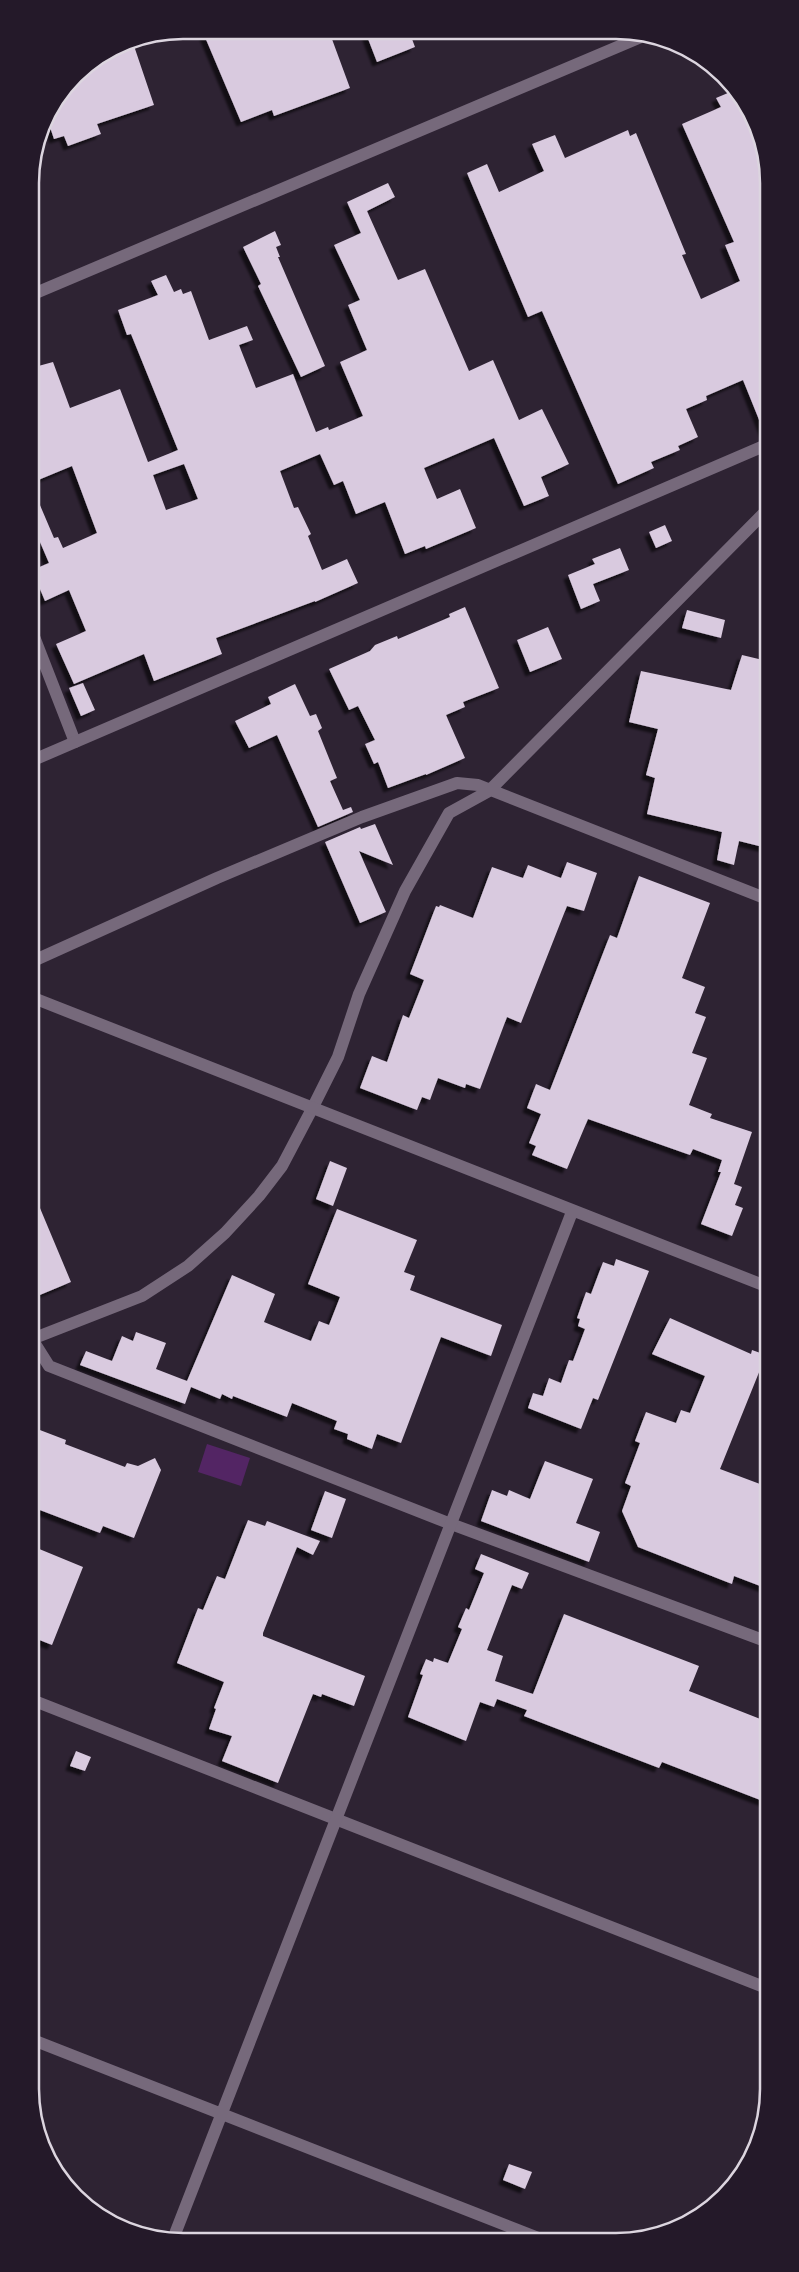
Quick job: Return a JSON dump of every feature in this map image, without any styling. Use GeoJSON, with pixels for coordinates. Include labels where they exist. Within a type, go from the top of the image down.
{"type":"FeatureCollection","features":[{"type":"Feature","properties":{"kind":"street"},"geometry":{"type":"LineString","coordinates":[[39,290],[634,40]]}},
{"type":"Feature","properties":{"kind":"street"},"geometry":{"type":"LineString","coordinates":[[39,758],[760,448]]}},
{"type":"Feature","properties":{"kind":"street"},"geometry":{"type":"LineString","coordinates":[[39,1336],[142,1296],[188,1266],[225,1233],[259,1196],[282,1166],[338,1057],[359,994],[405,891],[449,814],[489,791],[760,517]]}},
{"type":"Feature","properties":{"kind":"street"},"geometry":{"type":"LineString","coordinates":[[39,650],[75,742]]}},
{"type":"Feature","properties":{"kind":"street"},"geometry":{"type":"LineString","coordinates":[[39,958],[216,878],[457,782],[478,785],[489,791],[760,896]]}},
{"type":"Feature","properties":{"kind":"street"},"geometry":{"type":"LineString","coordinates":[[39,1000],[572,1212],[760,1284]]}},
{"type":"Feature","properties":{"kind":"street"},"geometry":{"type":"LineString","coordinates":[[174,2233],[572,1212]]}},
{"type":"Feature","properties":{"kind":"street"},"geometry":{"type":"LineString","coordinates":[[39,1350],[49,1366],[451,1524],[760,1639]]}},
{"type":"Feature","properties":{"kind":"street"},"geometry":{"type":"LineString","coordinates":[[39,1703],[760,1986]]}},
{"type":"Feature","properties":{"kind":"street"},"geometry":{"type":"LineString","coordinates":[[39,2042],[526,2233]]}},
{"type":"Feature","properties":{"kind":"shaded area"},"geometry":{"type":"Polygon","coordinates":[[[207,1444],[250,1458],[241,1486],[198,1472],[207,1444]]]}},
{"type":"Feature","properties":{"kind":"building"},"geometry":{"type":"Polygon","coordinates":[[[206,39],[332,39],[350,88],[274,116],[272,110],[241,122],[206,39]]]}},
{"type":"Feature","properties":{"kind":"building"},"geometry":{"type":"Polygon","coordinates":[[[368,39],[412,39],[415,47],[377,62],[368,39]]]}},
{"type":"Feature","properties":{"kind":"building"},"geometry":{"type":"Polygon","coordinates":[[[134,47],[154,105],[97,124],[101,134],[68,146],[64,136],[54,139],[50,128],[54,119],[63,103],[81,81],[103,63],[134,47]]]}},
{"type":"Feature","properties":{"kind":"building"},"geometry":{"type":"Polygon","coordinates":[[[728,93],[736,103],[753,137],[760,174],[760,422],[743,380],[706,396],[707,400],[686,409],[698,437],[678,446],[680,450],[651,462],[654,468],[618,484],[542,311],[528,317],[467,173],[487,164],[499,192],[544,171],[532,144],[555,135],[565,158],[628,130],[630,136],[636,133],[686,254],[682,255],[701,299],[740,281],[725,245],[734,242],[682,124],[721,107],[716,98],[728,93]]]}},
{"type":"Feature","properties":{"kind":"building"},"geometry":{"type":"Polygon","coordinates":[[[388,183],[395,197],[367,211],[398,280],[425,269],[469,371],[493,360],[519,420],[542,409],[569,464],[541,477],[549,496],[524,506],[494,438],[424,468],[437,499],[460,489],[476,528],[426,549],[425,546],[405,554],[385,502],[356,514],[343,481],[334,485],[320,454],[280,471],[294,508],[298,507],[311,534],[308,536],[322,570],[347,559],[358,583],[315,602],[216,638],[222,654],[154,681],[144,654],[74,684],[56,644],[86,631],[69,590],[45,601],[39,587],[39,567],[49,563],[39,540],[39,503],[54,538],[58,537],[63,548],[97,533],[72,466],[39,480],[39,366],[53,362],[70,408],[120,389],[148,462],[178,450],[131,334],[127,335],[118,310],[158,295],[151,281],[166,275],[174,292],[181,289],[183,294],[191,291],[209,340],[247,326],[253,340],[239,345],[256,388],[293,374],[316,432],[328,427],[329,430],[363,416],[340,362],[367,350],[348,305],[360,300],[334,245],[361,233],[347,202],[388,183]],[[184,464],[153,475],[166,510],[198,499],[184,464]]]}},
{"type":"Feature","properties":{"kind":"building"},"geometry":{"type":"Polygon","coordinates":[[[275,231],[281,245],[276,247],[280,257],[278,257],[325,366],[301,377],[258,286],[261,284],[243,247],[275,231]]]}},
{"type":"Feature","properties":{"kind":"building"},"geometry":{"type":"Polygon","coordinates":[[[665,525],[672,541],[656,548],[649,532],[665,525]]]}},
{"type":"Feature","properties":{"kind":"building"},"geometry":{"type":"Polygon","coordinates":[[[620,548],[629,570],[593,584],[600,601],[581,609],[568,575],[595,564],[592,559],[620,548]]]}},
{"type":"Feature","properties":{"kind":"building"},"geometry":{"type":"Polygon","coordinates":[[[465,607],[499,688],[463,702],[465,707],[446,715],[465,758],[426,775],[388,788],[378,762],[374,764],[365,744],[375,740],[358,706],[349,710],[329,669],[370,651],[375,645],[397,636],[398,639],[450,617],[449,614],[465,607]]]}},
{"type":"Feature","properties":{"kind":"building"},"geometry":{"type":"Polygon","coordinates":[[[687,610],[725,620],[721,638],[682,628],[687,610]]]}},
{"type":"Feature","properties":{"kind":"building"},"geometry":{"type":"Polygon","coordinates":[[[548,627],[562,659],[530,672],[517,640],[548,627]]]}},
{"type":"Feature","properties":{"kind":"building"},"geometry":{"type":"Polygon","coordinates":[[[742,655],[760,659],[760,846],[739,841],[734,865],[717,860],[722,832],[647,814],[655,778],[646,775],[658,729],[629,722],[641,671],[731,690],[742,655]]]}},
{"type":"Feature","properties":{"kind":"building"},"geometry":{"type":"Polygon","coordinates":[[[83,683],[95,710],[81,716],[69,688],[83,683]]]}},
{"type":"Feature","properties":{"kind":"building"},"geometry":{"type":"Polygon","coordinates":[[[295,684],[310,716],[316,714],[322,728],[318,731],[337,778],[330,781],[343,810],[351,807],[353,812],[318,827],[277,735],[249,748],[235,721],[271,704],[268,697],[295,684]]]}},
{"type":"Feature","properties":{"kind":"building"},"geometry":{"type":"Polygon","coordinates":[[[375,824],[393,865],[359,851],[386,912],[360,923],[325,842],[360,827],[361,829],[375,824]]]}},
{"type":"Feature","properties":{"kind":"building"},"geometry":{"type":"Polygon","coordinates":[[[567,862],[597,873],[584,911],[567,906],[521,1023],[507,1017],[480,1089],[466,1084],[465,1088],[438,1078],[430,1100],[422,1097],[417,1110],[360,1088],[372,1056],[387,1062],[403,1015],[409,1018],[424,980],[410,974],[436,906],[439,907],[440,905],[473,918],[492,867],[523,878],[528,865],[561,878],[567,862]]]}},
{"type":"Feature","properties":{"kind":"building"},"geometry":{"type":"Polygon","coordinates":[[[639,876],[710,903],[682,978],[705,987],[695,1013],[706,1017],[692,1053],[707,1058],[689,1105],[712,1114],[710,1118],[752,1132],[734,1184],[742,1187],[735,1205],[743,1208],[732,1236],[701,1224],[721,1172],[718,1172],[722,1160],[693,1149],[690,1155],[588,1119],[567,1169],[532,1155],[536,1146],[529,1143],[541,1114],[527,1108],[536,1084],[550,1090],[610,935],[617,938],[639,876]]]}},
{"type":"Feature","properties":{"kind":"building"},"geometry":{"type":"Polygon","coordinates":[[[330,1161],[347,1168],[333,1206],[316,1199],[330,1161]]]}},
{"type":"Feature","properties":{"kind":"building"},"geometry":{"type":"Polygon","coordinates":[[[39,1206],[71,1282],[39,1295],[39,1206]]]}},
{"type":"Feature","properties":{"kind":"building"},"geometry":{"type":"Polygon","coordinates":[[[337,1209],[417,1240],[404,1272],[415,1276],[410,1290],[502,1325],[491,1356],[441,1337],[401,1443],[377,1434],[372,1449],[347,1439],[348,1434],[334,1429],[337,1421],[292,1403],[287,1417],[233,1396],[232,1399],[222,1394],[220,1399],[191,1387],[185,1404],[80,1365],[86,1351],[112,1361],[122,1336],[133,1341],[136,1332],[166,1343],[156,1369],[187,1381],[232,1275],[275,1294],[264,1322],[311,1341],[319,1321],[329,1325],[340,1297],[308,1284],[337,1209]]]}},
{"type":"Feature","properties":{"kind":"building"},"geometry":{"type":"Polygon","coordinates":[[[616,1259],[649,1271],[598,1400],[593,1398],[581,1429],[528,1408],[533,1393],[543,1396],[549,1378],[561,1383],[569,1360],[573,1361],[585,1329],[578,1326],[580,1319],[577,1318],[586,1292],[591,1294],[603,1262],[614,1266],[616,1259]]]}},
{"type":"Feature","properties":{"kind":"building"},"geometry":{"type":"Polygon","coordinates":[[[670,1318],[751,1354],[752,1350],[760,1353],[760,1370],[720,1469],[760,1484],[760,1586],[734,1576],[732,1584],[638,1547],[622,1511],[631,1486],[625,1483],[640,1443],[635,1441],[646,1412],[676,1423],[681,1410],[690,1413],[705,1376],[652,1354],[670,1318]]]}},
{"type":"Feature","properties":{"kind":"building"},"geometry":{"type":"Polygon","coordinates":[[[39,1430],[66,1440],[65,1444],[125,1467],[127,1463],[138,1466],[155,1458],[161,1470],[134,1538],[103,1526],[100,1533],[39,1510],[39,1430]]]}},
{"type":"Feature","properties":{"kind":"building"},"geometry":{"type":"Polygon","coordinates":[[[545,1461],[593,1479],[576,1523],[600,1532],[589,1562],[481,1521],[492,1490],[507,1496],[509,1490],[530,1499],[545,1461]]]}},
{"type":"Feature","properties":{"kind":"building"},"geometry":{"type":"Polygon","coordinates":[[[325,1491],[346,1499],[332,1538],[311,1530],[325,1491]]]}},
{"type":"Feature","properties":{"kind":"building"},"geometry":{"type":"Polygon","coordinates":[[[248,1520],[265,1526],[267,1521],[320,1541],[313,1555],[297,1547],[263,1636],[365,1676],[354,1706],[322,1694],[321,1697],[313,1694],[278,1783],[222,1761],[232,1736],[209,1729],[216,1709],[214,1708],[224,1682],[177,1663],[198,1608],[203,1610],[217,1576],[225,1579],[248,1520]]]}},
{"type":"Feature","properties":{"kind":"building"},"geometry":{"type":"Polygon","coordinates":[[[39,1549],[83,1567],[52,1645],[39,1640],[39,1549]]]}},
{"type":"Feature","properties":{"kind":"building"},"geometry":{"type":"Polygon","coordinates":[[[481,1554],[529,1573],[522,1589],[512,1585],[487,1650],[503,1656],[495,1681],[533,1694],[564,1614],[699,1666],[689,1691],[760,1719],[760,1800],[662,1762],[659,1768],[524,1716],[527,1710],[497,1699],[494,1707],[480,1702],[466,1741],[408,1717],[423,1675],[420,1674],[426,1659],[433,1662],[434,1658],[448,1663],[462,1629],[458,1627],[466,1608],[469,1610],[484,1573],[475,1569],[481,1554]]]}},
{"type":"Feature","properties":{"kind":"building"},"geometry":{"type":"Polygon","coordinates":[[[76,1751],[91,1757],[85,1771],[70,1766],[76,1751]]]}},
{"type":"Feature","properties":{"kind":"building"},"geometry":{"type":"Polygon","coordinates":[[[509,2164],[532,2172],[525,2189],[503,2180],[509,2164]]]}}]}
